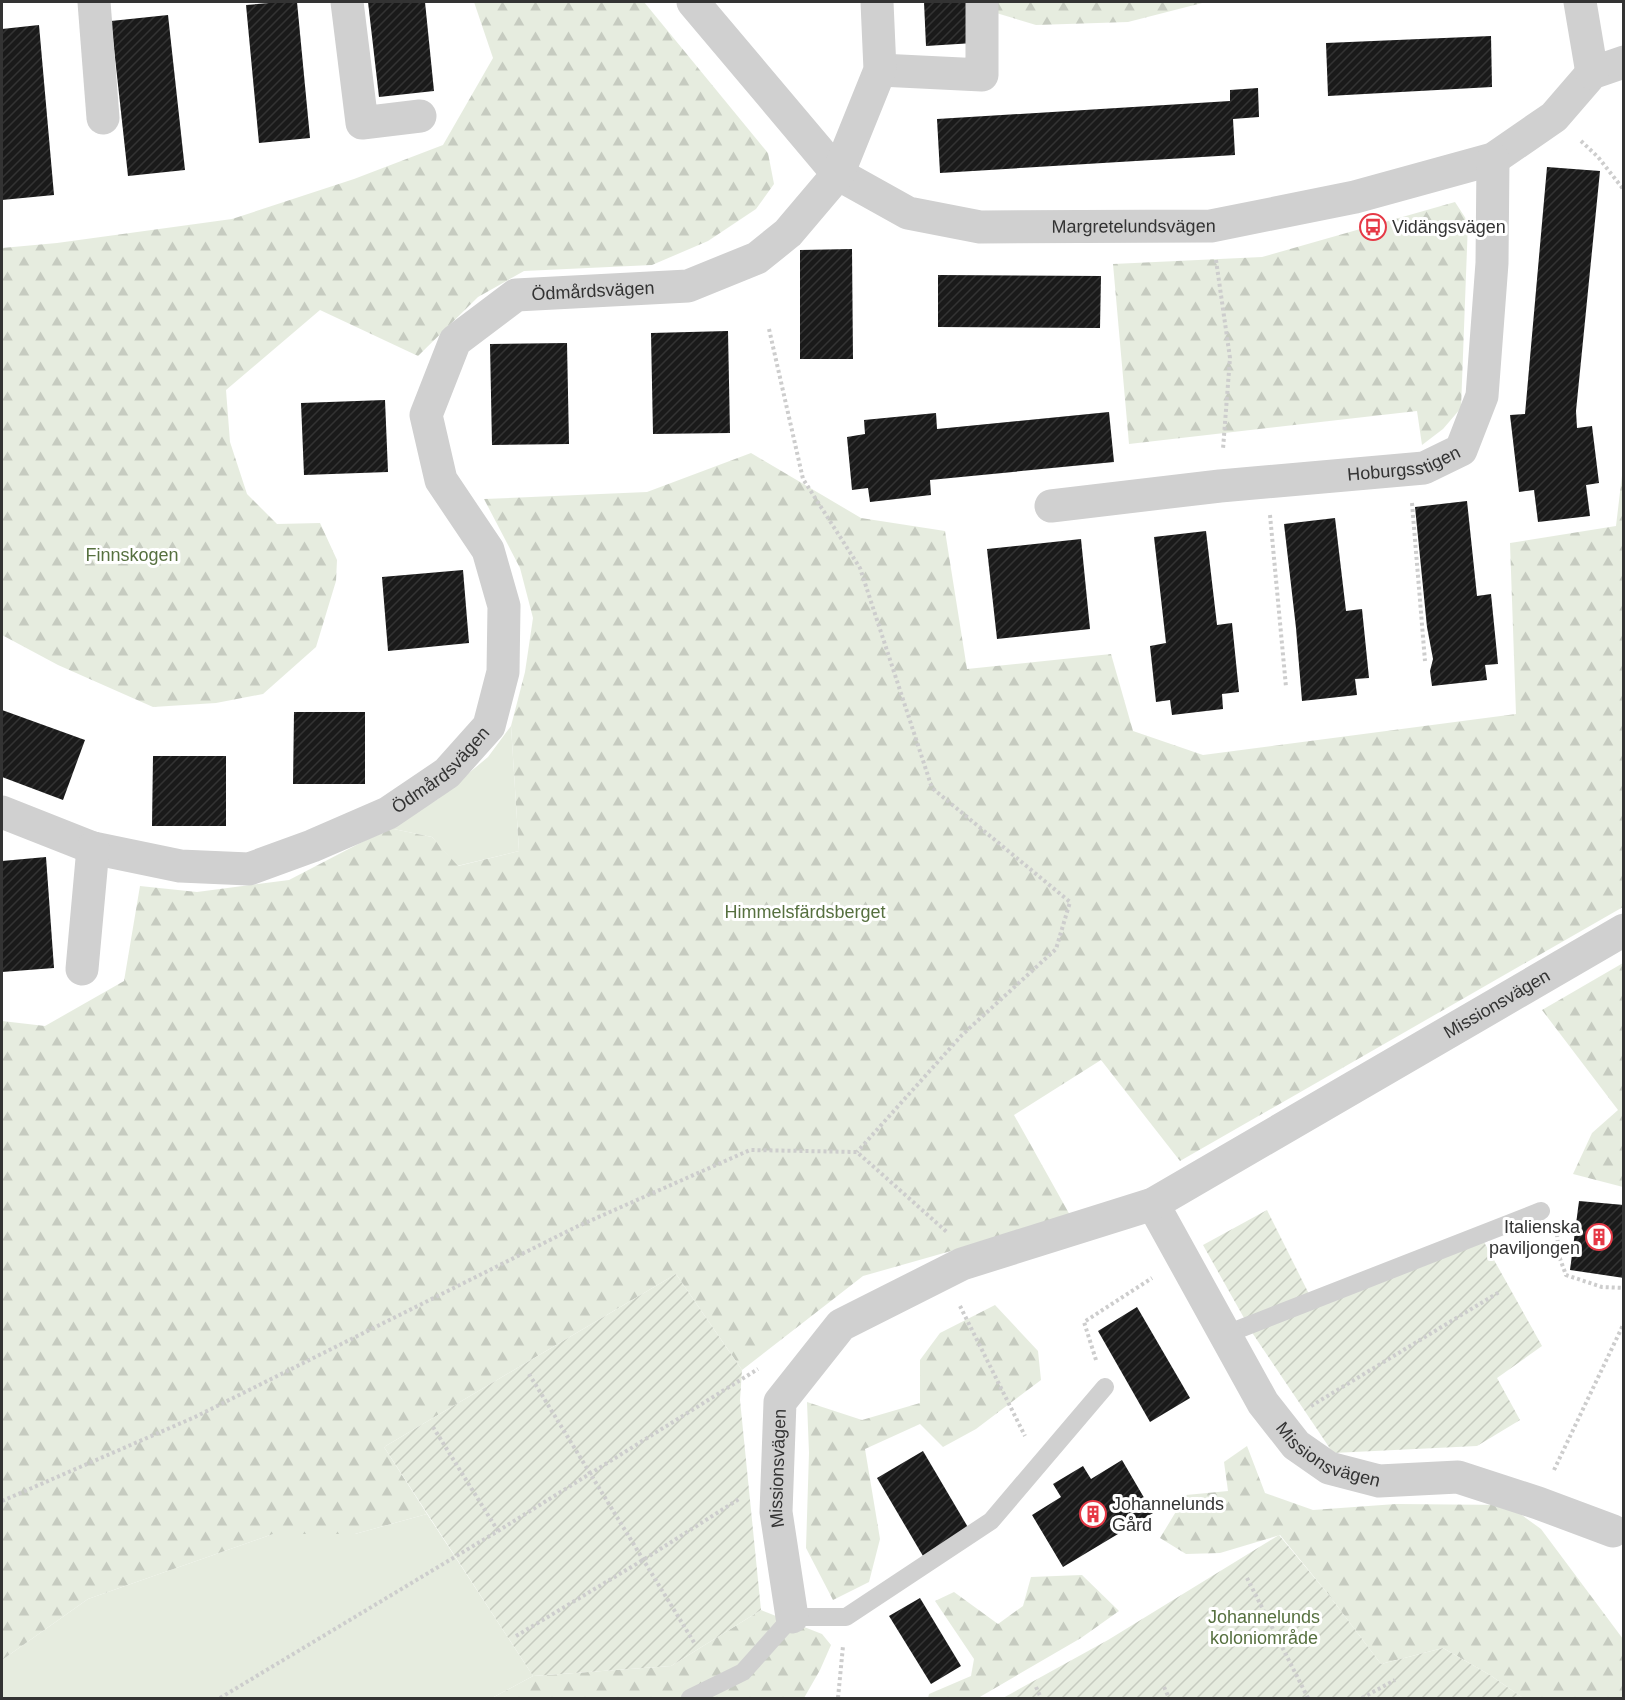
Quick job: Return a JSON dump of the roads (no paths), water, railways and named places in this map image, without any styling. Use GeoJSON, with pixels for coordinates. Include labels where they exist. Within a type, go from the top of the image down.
{"type":"FeatureCollection","features":[{"type":"Feature","properties":{"kind":"street"},"geometry":{"type":"LineString","coordinates":[[94,2],[103,118]]}},
{"type":"Feature","properties":{"kind":"street"},"geometry":{"type":"LineString","coordinates":[[347,2],[362,123],[420,116]]}},
{"type":"Feature","properties":{"kind":"street","name":"Margretelundsvägen"},"geometry":{"type":"LineString","coordinates":[[693,2],[838,174],[908,213],[980,226],[1211,226],[1355,196],[1493,159],[1554,117],[1592,73],[1623,62]]}},
{"type":"Feature","properties":{"kind":"street"},"geometry":{"type":"LineString","coordinates":[[877,2],[880,70],[982,75],[982,2]]}},
{"type":"Feature","properties":{"kind":"street"},"geometry":{"type":"LineString","coordinates":[[1580,2],[1592,73]]}},
{"type":"Feature","properties":{"kind":"street","name":"Ödmårdsvägen"},"geometry":{"type":"LineString","coordinates":[[2,812],[93,848],[180,866],[249,869],[312,846],[387,813],[447,773],[489,726],[503,672],[504,606],[488,550],[441,480],[426,415],[455,341],[516,295],[688,286],[757,258],[788,233],[838,174],[880,70]]}},
{"type":"Feature","properties":{"kind":"street","name":"Hoburgsstigen"},"geometry":{"type":"LineString","coordinates":[[1051,506],[1220,486],[1424,468],[1461,450],[1482,396],[1492,263],[1493,159]]}},
{"type":"Feature","properties":{"kind":"street"},"geometry":{"type":"LineString","coordinates":[[82,969],[93,848]]}},
{"type":"Feature","properties":{"kind":"street","name":"Missionsvägen"},"geometry":{"type":"LineString","coordinates":[[792,1617],[776,1512],[780,1402],[841,1325],[953,1269],[1153,1204],[1623,930]]}},
{"type":"Feature","properties":{"kind":"street","name":"Missionsvägen"},"geometry":{"type":"LineString","coordinates":[[1153,1204],[1263,1403],[1296,1445],[1329,1468],[1379,1481],[1458,1477],[1618,1528]]}},
{"type":"Feature","properties":{"kind":"lane"},"geometry":{"type":"LineString","coordinates":[[1224,1335],[1541,1211]]}},
{"type":"Feature","properties":{"kind":"lane"},"geometry":{"type":"LineString","coordinates":[[690,1698],[743,1672],[792,1617],[846,1617],[992,1521],[1105,1387]]}},
{"type":"Feature","properties":{"kind":"place","name":"Vidängsvägen"},"geometry":{"type":"Point","coordinates":[1373,227]}},
{"type":"Feature","properties":{"kind":"place","name":"Italienska paviljongen"},"geometry":{"type":"Point","coordinates":[1599,1237]}},
{"type":"Feature","properties":{"kind":"place","name":"Johannelunds Gård"},"geometry":{"type":"Point","coordinates":[1093,1514]}},
{"type":"Feature","properties":{"kind":"park label","name":"Finnskogen"},"geometry":{"type":"Point","coordinates":[132,555]}},
{"type":"Feature","properties":{"kind":"park label","name":"Himmelsfärdsberget"},"geometry":{"type":"Point","coordinates":[805,912]}},
{"type":"Feature","properties":{"kind":"park label","name":"Johannelunds koloniområde"},"geometry":{"type":"Point","coordinates":[1264,1627]}}]}
